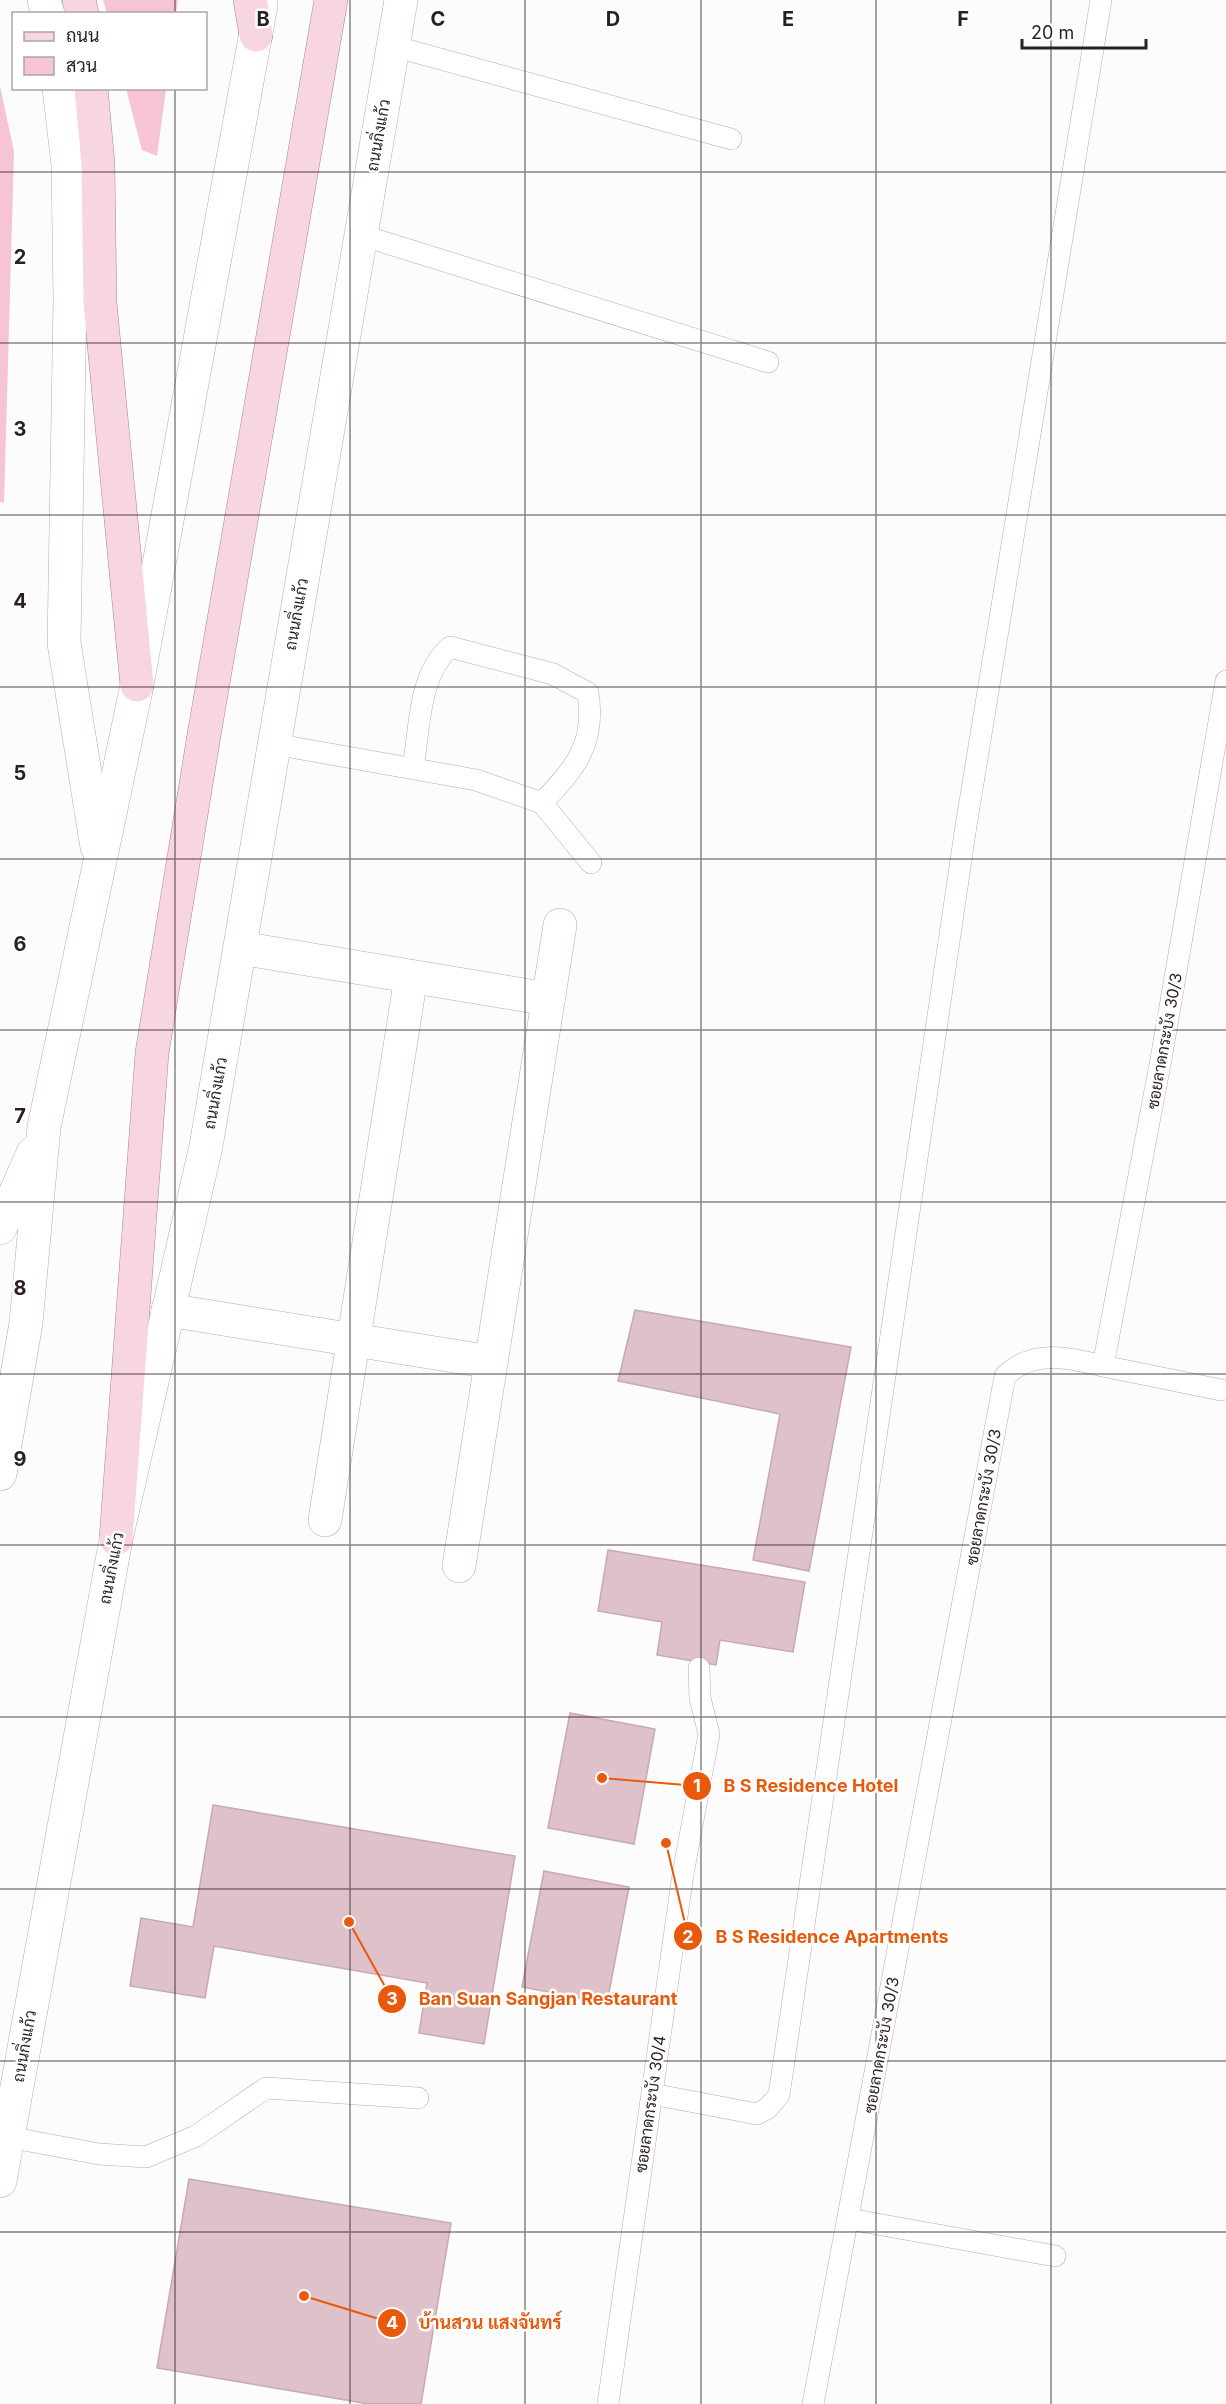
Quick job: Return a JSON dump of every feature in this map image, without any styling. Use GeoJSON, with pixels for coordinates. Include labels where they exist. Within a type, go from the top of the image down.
{"type":"FeatureCollection","features":[{"type":"Feature","properties":{"kind":"main road"},"geometry":{"type":"LineString","coordinates":[[250,0],[256,35]]}},
{"type":"Feature","properties":{"kind":"main road"},"geometry":{"type":"LineString","coordinates":[[0,1474],[26,1323],[44,1127],[100,870],[137,685],[261,0]]}},
{"type":"Feature","properties":{"kind":"main road"},"geometry":{"type":"LineString","coordinates":[[116,1539],[152,1053],[204,735],[331,0]]}},
{"type":"Feature","properties":{"kind":"main road","name":"ถนนกิ่งแก้ว"},"geometry":{"type":"LineString","coordinates":[[0,2181],[116,1539],[206,1146],[401,0]]}},
{"type":"Feature","properties":{"kind":"main road"},"geometry":{"type":"LineString","coordinates":[[59,90],[68,165],[70,299],[64,643],[100,870]]}},
{"type":"Feature","properties":{"kind":"main road"},"geometry":{"type":"LineString","coordinates":[[91,90],[98,163],[100,303],[137,685]]}},
{"type":"Feature","properties":{"kind":"main road"},"geometry":{"type":"LineString","coordinates":[[459,1566],[560,925]]}},
{"type":"Feature","properties":{"kind":"main road"},"geometry":{"type":"LineString","coordinates":[[240,948],[548,999]]}},
{"type":"Feature","properties":{"kind":"main road"},"geometry":{"type":"LineString","coordinates":[[325,1520],[411,977]]}},
{"type":"Feature","properties":{"kind":"main road"},"geometry":{"type":"LineString","coordinates":[[0,1228],[44,1127]]}},
{"type":"Feature","properties":{"kind":"main road"},"geometry":{"type":"LineString","coordinates":[[168,1310],[491,1362]]}},
{"type":"Feature","properties":{"kind":"lane"},"geometry":{"type":"LineString","coordinates":[[652,2094],[757,2114],[768,2108],[779,2095],[966,826],[1101,0]]}},
{"type":"Feature","properties":{"kind":"lane"},"geometry":{"type":"LineString","coordinates":[[393,46],[731,139]]}},
{"type":"Feature","properties":{"kind":"lane"},"geometry":{"type":"LineString","coordinates":[[361,235],[768,362]]}},
{"type":"Feature","properties":{"kind":"lane"},"geometry":{"type":"LineString","coordinates":[[413,768],[429,675],[437,659],[450,648],[553,674],[588,693],[592,716],[574,769],[542,803]]}},
{"type":"Feature","properties":{"kind":"lane","name":"ซอยลาดกระบัง 30/3"},"geometry":{"type":"LineString","coordinates":[[813,2404],[1005,1376],[1018,1364],[1036,1358],[1076,1359],[1103,1366],[1159,1071],[1226,681]]}},
{"type":"Feature","properties":{"kind":"lane"},"geometry":{"type":"LineString","coordinates":[[274,744],[476,780],[542,803],[591,863]]}},
{"type":"Feature","properties":{"kind":"lane"},"geometry":{"type":"LineString","coordinates":[[1103,1366],[1221,1390]]}},
{"type":"Feature","properties":{"kind":"lane","name":"ซอยลาดกระบัง 30/4"},"geometry":{"type":"LineString","coordinates":[[608,2404],[683,1874],[709,1734],[700,1698],[699,1668]]}},
{"type":"Feature","properties":{"kind":"lane"},"geometry":{"type":"LineString","coordinates":[[8,2136],[99,2154],[146,2157],[196,2136],[266,2088],[418,2098]]}},
{"type":"Feature","properties":{"kind":"lane"},"geometry":{"type":"LineString","coordinates":[[849,2219],[1055,2256]]}},
{"type":"Feature","properties":{"kind":"green space"},"geometry":{"type":"Polygon","coordinates":[[[103,0],[178,0],[176,12],[106,12],[103,0]]]}},
{"type":"Feature","properties":{"kind":"green space"},"geometry":{"type":"Polygon","coordinates":[[[0,86],[14,152],[4,503],[0,502],[0,86]]]}},
{"type":"Feature","properties":{"kind":"green space"},"geometry":{"type":"Polygon","coordinates":[[[126,90],[166,90],[157,156],[142,150],[126,90]]]}},
{"type":"Feature","properties":{"kind":"building"},"geometry":{"type":"Polygon","coordinates":[[[635,1310],[851,1347],[809,1571],[753,1560],[780,1414],[618,1381],[635,1310]]]}},
{"type":"Feature","properties":{"kind":"building"},"geometry":{"type":"Polygon","coordinates":[[[608,1550],[805,1582],[793,1652],[720,1640],[716,1665],[657,1655],[662,1622],[598,1611],[608,1550]]]}},
{"type":"Feature","properties":{"kind":"building"},"geometry":{"type":"Polygon","coordinates":[[[570,1713],[655,1729],[634,1844],[548,1828],[570,1713]]]}},
{"type":"Feature","properties":{"kind":"building"},"geometry":{"type":"Polygon","coordinates":[[[213,1805],[515,1856],[484,2044],[419,2033],[427,1983],[214,1946],[205,1998],[130,1986],[141,1918],[193,1927],[213,1805]]]}},
{"type":"Feature","properties":{"kind":"building"},"geometry":{"type":"Polygon","coordinates":[[[544,1871],[629,1887],[607,2003],[522,1987],[544,1871]]]}},
{"type":"Feature","properties":{"kind":"building"},"geometry":{"type":"Polygon","coordinates":[[[189,2179],[451,2223],[421,2404],[369,2404],[157,2368],[189,2179]]]}},
{"type":"Feature","properties":{"kind":"place","name":"B S Residence Hotel"},"geometry":{"type":"Point","coordinates":[602,1778]}},
{"type":"Feature","properties":{"kind":"place","name":"B S Residence Apartments"},"geometry":{"type":"Point","coordinates":[666,1843]}},
{"type":"Feature","properties":{"kind":"place","name":"Ban Suan Sangjan Restaurant"},"geometry":{"type":"Point","coordinates":[349,1922]}},
{"type":"Feature","properties":{"kind":"place","name":"บ้านสวน แสงจันทร์"},"geometry":{"type":"Point","coordinates":[304,2296]}}]}
